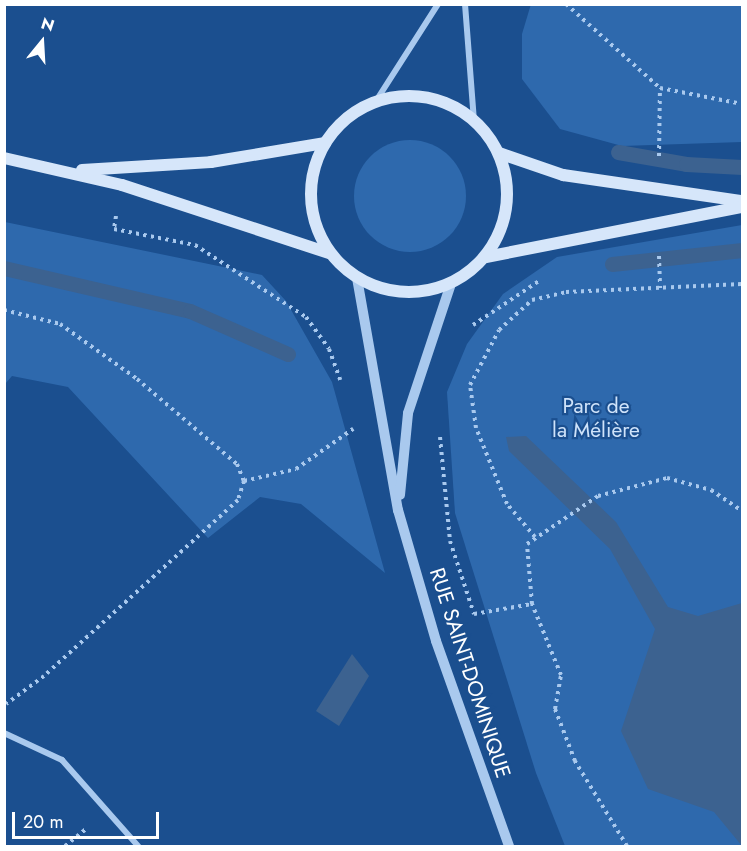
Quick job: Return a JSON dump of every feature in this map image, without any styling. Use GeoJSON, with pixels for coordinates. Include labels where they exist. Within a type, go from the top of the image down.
{"type":"FeatureCollection","features":[{"type":"Feature","properties":{"kind":"main road"},"geometry":{"type":"LineString","coordinates":[[329,253],[311,211],[315,164],[325,143],[355,111],[376,101],[427,97],[474,120],[499,153],[507,207],[486,257]]}},
{"type":"Feature","properties":{"kind":"main road"},"geometry":{"type":"LineString","coordinates":[[72,171],[211,162],[325,143]]}},
{"type":"Feature","properties":{"kind":"main road"},"geometry":{"type":"LineString","coordinates":[[499,153],[563,175],[742,201]]}},
{"type":"Feature","properties":{"kind":"main road"},"geometry":{"type":"LineString","coordinates":[[4,158],[72,171],[122,185],[329,253],[357,278],[403,293],[451,284],[486,257],[742,207]]}},
{"type":"Feature","properties":{"kind":"street"},"geometry":{"type":"LineString","coordinates":[[376,101],[438,4]]}},
{"type":"Feature","properties":{"kind":"street"},"geometry":{"type":"LineString","coordinates":[[465,4],[474,120]]}},
{"type":"Feature","properties":{"kind":"street","name":"RUE SAINT-DOMINIQUE"},"geometry":{"type":"LineString","coordinates":[[357,278],[398,510],[435,642],[508,846]]}},
{"type":"Feature","properties":{"kind":"street","name":"RUE SAINT-DOMINIQUE"},"geometry":{"type":"LineString","coordinates":[[398,510],[408,413],[451,284]]}},
{"type":"Feature","properties":{"kind":"street"},"geometry":{"type":"LineString","coordinates":[[4,733],[62,760],[138,846]]}},
{"type":"Feature","properties":{"kind":"path"},"geometry":{"type":"LineString","coordinates":[[566,4],[660,88],[742,104]]}},
{"type":"Feature","properties":{"kind":"path"},"geometry":{"type":"LineString","coordinates":[[660,88],[660,150]]}},
{"type":"Feature","properties":{"kind":"path"},"geometry":{"type":"LineString","coordinates":[[122,185],[114,229],[195,245],[306,317],[329,349],[345,393]]}},
{"type":"Feature","properties":{"kind":"path"},"geometry":{"type":"LineString","coordinates":[[648,253],[658,251],[660,288]]}},
{"type":"Feature","properties":{"kind":"path"},"geometry":{"type":"LineString","coordinates":[[469,332],[475,322],[549,276]]}},
{"type":"Feature","properties":{"kind":"path"},"geometry":{"type":"LineString","coordinates":[[535,537],[507,504],[476,428],[470,385],[499,330],[532,300],[566,292],[742,284]]}},
{"type":"Feature","properties":{"kind":"path"},"geometry":{"type":"LineString","coordinates":[[4,310],[60,324],[99,351],[237,464],[244,481],[238,500],[44,676],[4,705]]}},
{"type":"Feature","properties":{"kind":"path"},"geometry":{"type":"LineString","coordinates":[[408,413],[439,425],[450,541],[474,614],[532,604]]}},
{"type":"Feature","properties":{"kind":"path"},"geometry":{"type":"LineString","coordinates":[[244,481],[296,469],[357,426],[353,415]]}},
{"type":"Feature","properties":{"kind":"path"},"geometry":{"type":"LineString","coordinates":[[627,846],[575,761],[555,709],[561,675],[532,604],[527,544],[567,513],[598,496],[667,478],[711,490],[742,511]]}},
{"type":"Feature","properties":{"kind":"green space"},"geometry":{"type":"Polygon","coordinates":[[[531,4],[742,5],[742,142],[622,146],[560,129],[522,79],[522,34],[531,4]]]}},
{"type":"Feature","properties":{"kind":"green space"},"geometry":{"type":"Polygon","coordinates":[[[410,140],[431,144],[450,156],[462,175],[466,196],[462,217],[450,236],[431,248],[410,252],[389,248],[370,236],[358,217],[354,196],[358,175],[370,156],[389,144],[410,140]]]}},
{"type":"Feature","properties":{"kind":"green space"},"geometry":{"type":"Polygon","coordinates":[[[5,222],[262,275],[286,301],[332,382],[385,573],[301,504],[260,497],[208,538],[68,387],[12,376],[5,384],[5,222]]]}},
{"type":"Feature","properties":{"kind":"green space","name":"Parc de la Mélière"},"geometry":{"type":"Polygon","coordinates":[[[742,225],[742,846],[565,846],[536,773],[455,513],[447,392],[467,344],[503,294],[557,257],[742,225]]]}},
{"type":"Feature","properties":{"kind":"shaded area"},"geometry":{"type":"Polygon","coordinates":[[[526,436],[616,522],[668,607],[698,616],[742,603],[742,846],[714,812],[648,789],[621,731],[655,629],[610,549],[509,451],[506,437],[526,436]]]}},
{"type":"Feature","properties":{"kind":"shaded area"},"geometry":{"type":"Polygon","coordinates":[[[352,654],[369,676],[339,726],[316,711],[352,654]]]}},
{"type":"Feature","properties":{"kind":"waterway"},"geometry":{"type":"LineString","coordinates":[[618,152],[686,164],[742,167]]}},
{"type":"Feature","properties":{"kind":"waterway"},"geometry":{"type":"LineString","coordinates":[[612,264],[742,250]]}},
{"type":"Feature","properties":{"kind":"waterway"},"geometry":{"type":"LineString","coordinates":[[4,268],[190,311],[288,354]]}}]}
